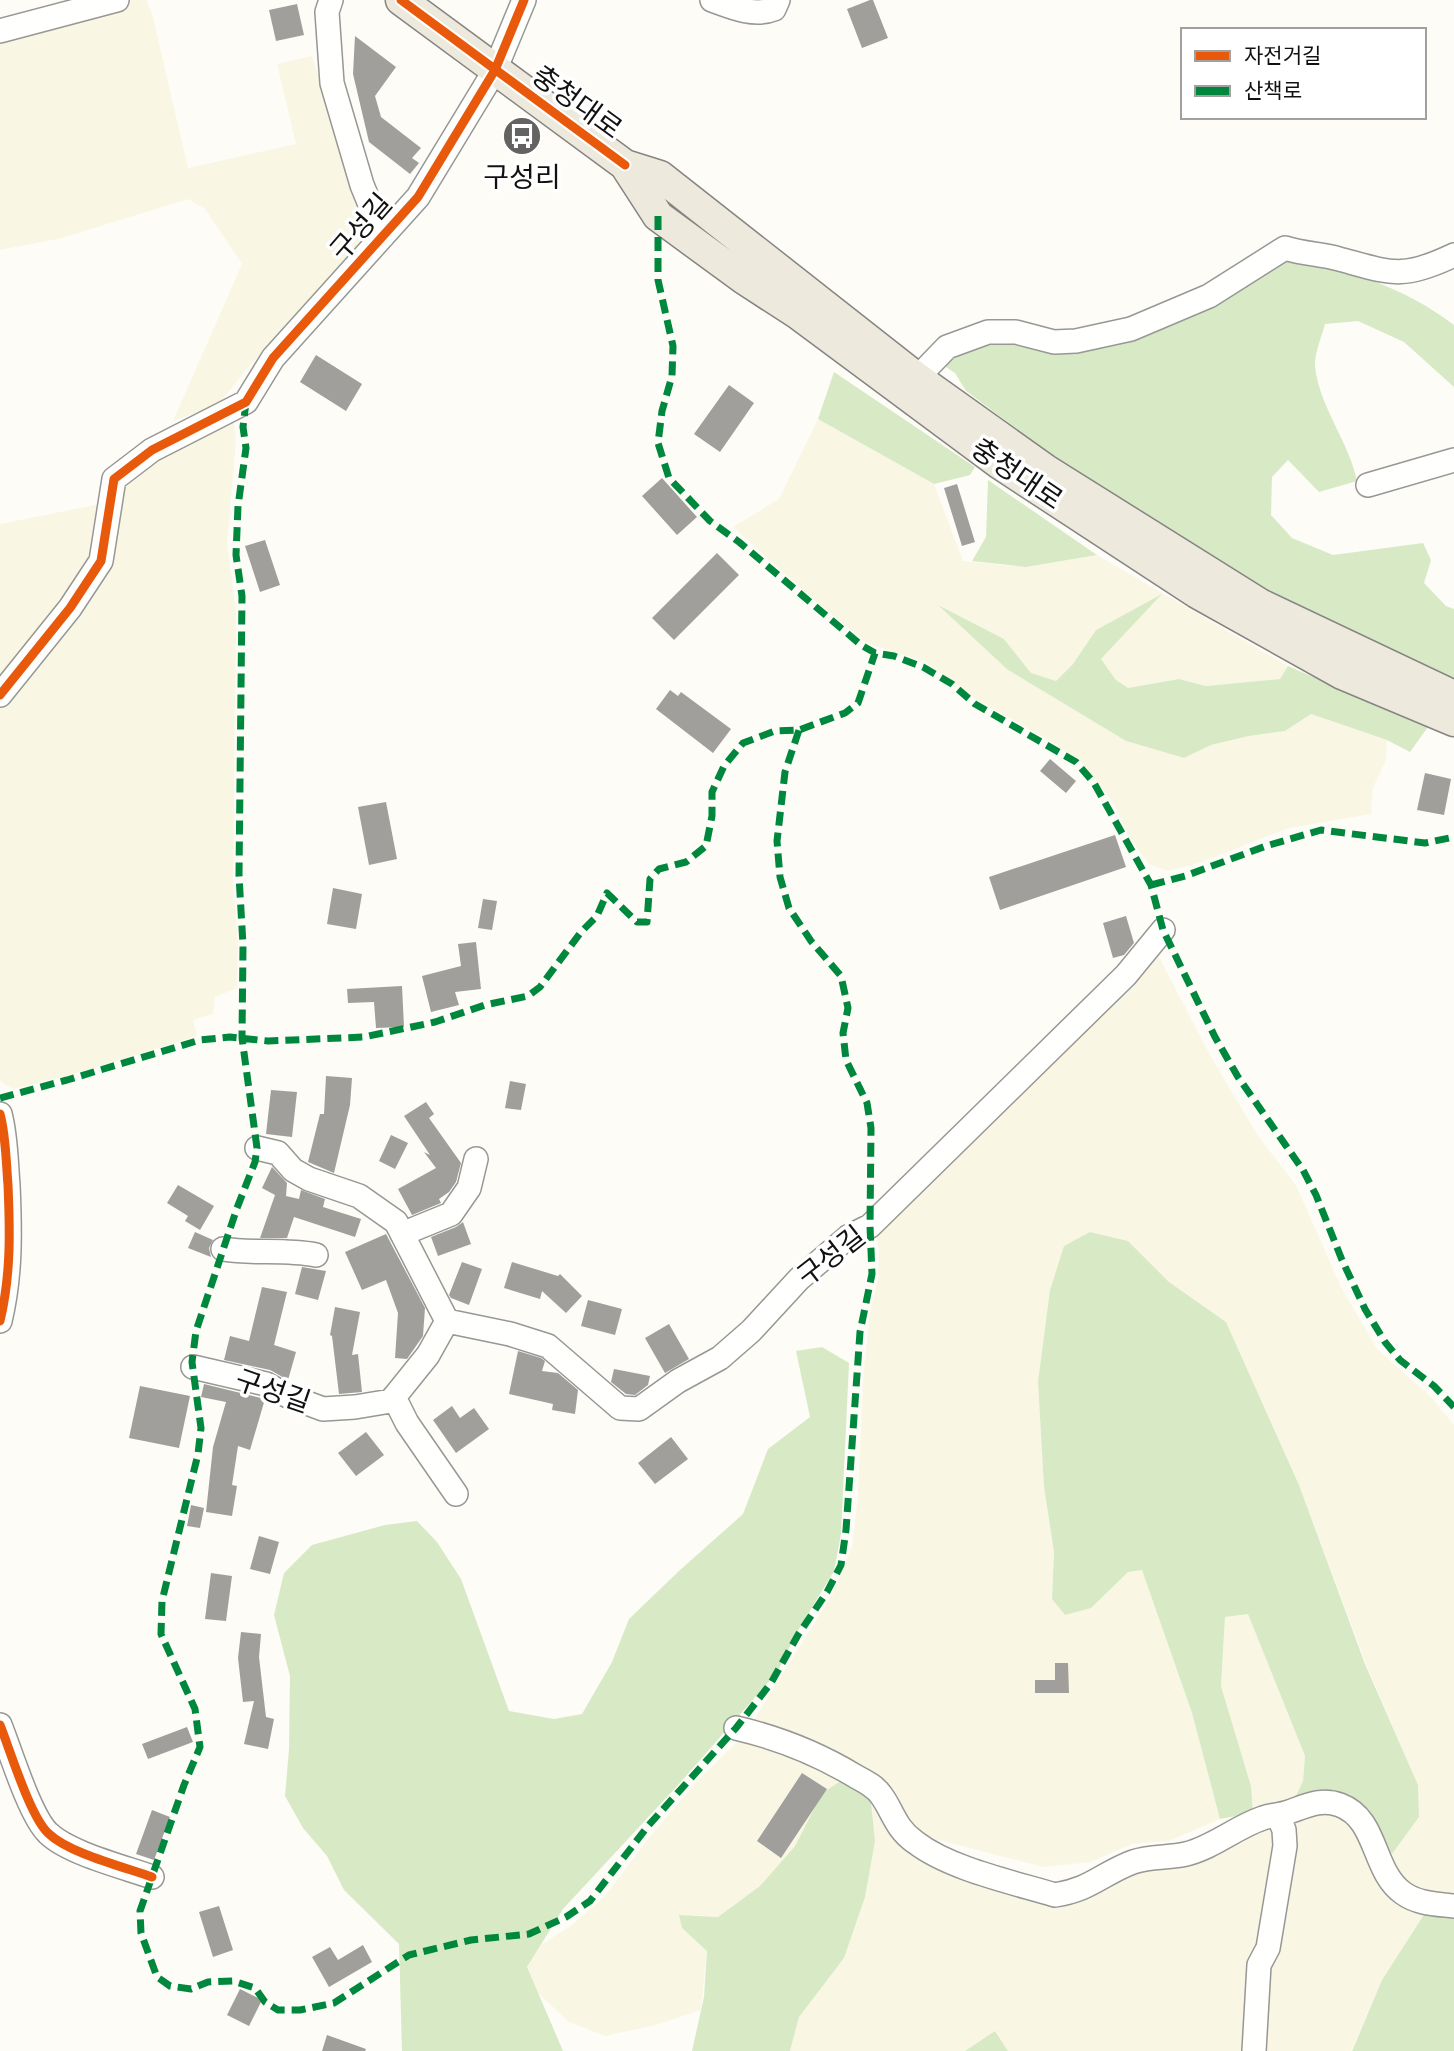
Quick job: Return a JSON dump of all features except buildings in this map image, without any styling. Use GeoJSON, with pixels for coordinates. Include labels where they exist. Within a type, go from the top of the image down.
{"type":"FeatureCollection","features":[{"type":"Feature","properties":{"kind":"main road","name":"충청대로"},"geometry":{"type":"LineString","coordinates":[[401,0],[625,165],[660,176],[917,377],[1046,470],[1259,604],[1454,696]]}},
{"type":"Feature","properties":{"kind":"main road","name":"충청대로"},"geometry":{"type":"LineString","coordinates":[[625,165],[658,216],[744,279],[798,314],[1000,464],[1209,600],[1342,674],[1454,721]]}},
{"type":"Feature","properties":{"kind":"street"},"geometry":{"type":"LineString","coordinates":[[0,31],[117,0]]}},
{"type":"Feature","properties":{"kind":"street","name":"구성길"},"geometry":{"type":"LineString","coordinates":[[0,695],[70,608],[101,561],[114,479],[152,450],[246,402],[273,358],[418,197],[495,70],[524,0]]}},
{"type":"Feature","properties":{"kind":"street"},"geometry":{"type":"LineString","coordinates":[[712,0],[765,13],[774,9],[778,0]]}},
{"type":"Feature","properties":{"kind":"street","name":"구성길"},"geometry":{"type":"LineString","coordinates":[[324,4],[332,83],[362,185],[383,236]]}},
{"type":"Feature","properties":{"kind":"street"},"geometry":{"type":"LineString","coordinates":[[917,377],[947,347],[988,332],[1016,332],[1054,342],[1076,341],[1130,329],[1209,296],[1285,248],[1395,273],[1429,267],[1454,255]]}},
{"type":"Feature","properties":{"kind":"street"},"geometry":{"type":"LineString","coordinates":[[1368,485],[1454,460]]}},
{"type":"Feature","properties":{"kind":"street","name":"구성길"},"geometry":{"type":"LineString","coordinates":[[447,1321],[510,1334],[548,1346],[620,1408],[639,1409],[678,1381],[720,1358],[751,1331],[799,1279],[848,1237],[870,1226],[1126,975],[1163,930]]}},
{"type":"Feature","properties":{"kind":"street"},"geometry":{"type":"LineString","coordinates":[[0,1114],[11,1238],[7,1292],[0,1321]]}},
{"type":"Feature","properties":{"kind":"street"},"geometry":{"type":"LineString","coordinates":[[257,1147],[278,1153],[293,1170],[309,1179],[359,1196],[396,1222],[447,1321],[428,1355],[394,1396],[407,1423],[456,1494]]}},
{"type":"Feature","properties":{"kind":"street"},"geometry":{"type":"LineString","coordinates":[[402,1234],[451,1214],[469,1188],[476,1159]]}},
{"type":"Feature","properties":{"kind":"street"},"geometry":{"type":"LineString","coordinates":[[223,1248],[248,1253],[294,1251],[316,1255]]}},
{"type":"Feature","properties":{"kind":"street","name":"구성길"},"geometry":{"type":"LineString","coordinates":[[193,1367],[266,1384],[288,1396],[323,1409],[391,1401],[394,1396]]}},
{"type":"Feature","properties":{"kind":"street"},"geometry":{"type":"LineString","coordinates":[[0,1725],[31,1805],[47,1832],[65,1845],[152,1877]]}},
{"type":"Feature","properties":{"kind":"street"},"geometry":{"type":"LineString","coordinates":[[736,1728],[790,1742],[869,1784],[881,1794],[893,1820],[912,1841],[936,1857],[1055,1895],[1094,1884],[1135,1862],[1186,1854],[1204,1848],[1263,1818],[1324,1801],[1341,1805],[1363,1822],[1377,1857],[1392,1884],[1404,1894],[1420,1902],[1454,1906]]}},
{"type":"Feature","properties":{"kind":"street"},"geometry":{"type":"LineString","coordinates":[[1254,2051],[1259,1965],[1268,1948],[1285,1846],[1284,1830],[1278,1815]]}},
{"type":"Feature","properties":{"kind":"shaded area"},"geometry":{"type":"Polygon","coordinates":[[[132,0],[146,0],[152,13],[188,168],[296,144],[277,64],[312,56],[364,211],[364,235],[351,255],[246,370],[218,405],[173,421],[242,264],[205,209],[188,199],[62,238],[0,250],[0,38],[132,0]]]}},
{"type":"Feature","properties":{"kind":"shaded area"},"geometry":{"type":"Polygon","coordinates":[[[233,416],[236,441],[227,543],[236,611],[233,881],[238,946],[237,988],[215,997],[213,1014],[193,1020],[197,1036],[71,1075],[13,1089],[1,1082],[0,1078],[0,706],[101,580],[119,524],[125,487],[137,471],[233,416]]]}},
{"type":"Feature","properties":{"kind":"shaded area"},"geometry":{"type":"Polygon","coordinates":[[[818,419],[934,484],[963,561],[1026,567],[1097,555],[1288,666],[1280,679],[1206,686],[1179,679],[1128,688],[1116,680],[1101,659],[1159,596],[1096,630],[1073,664],[1056,681],[1031,673],[1004,639],[941,607],[1008,670],[1126,741],[1183,758],[1211,745],[1285,731],[1311,714],[1387,740],[1386,760],[1373,788],[1371,814],[1289,828],[1199,863],[1168,871],[1149,864],[1131,840],[1112,801],[1081,762],[1049,740],[977,700],[925,662],[867,643],[814,600],[733,527],[779,499],[818,419]]]}},
{"type":"Feature","properties":{"kind":"shaded area"},"geometry":{"type":"Polygon","coordinates":[[[100,504],[91,564],[0,684],[0,524],[100,504]]]}},
{"type":"Feature","properties":{"kind":"shaded area"},"geometry":{"type":"Polygon","coordinates":[[[1158,955],[1210,1055],[1258,1136],[1296,1185],[1341,1287],[1377,1349],[1430,1396],[1454,1425],[1454,1897],[1416,1891],[1397,1874],[1392,1854],[1419,1817],[1418,1785],[1366,1664],[1299,1485],[1226,1322],[1169,1282],[1128,1241],[1090,1232],[1038,1382],[1044,1487],[1054,1552],[1052,1599],[1142,1569],[1192,1713],[1220,1819],[1169,1841],[1132,1844],[1091,1862],[1043,1867],[927,1837],[901,1813],[879,1779],[840,1752],[805,1736],[752,1723],[833,1593],[852,1546],[858,1496],[863,1379],[870,1312],[878,1278],[879,1250],[875,1229],[1141,965],[1158,955]]]}},
{"type":"Feature","properties":{"kind":"shaded area"},"geometry":{"type":"Polygon","coordinates":[[[1248,1613],[1305,1756],[1303,1781],[1296,1796],[1253,1813],[1251,1786],[1221,1686],[1225,1617],[1248,1613]]]}},
{"type":"Feature","properties":{"kind":"shaded area"},"geometry":{"type":"Polygon","coordinates":[[[754,1738],[844,1779],[822,1793],[795,1846],[760,1886],[718,1917],[693,1915],[682,1928],[707,1950],[701,2010],[656,2025],[605,2036],[569,2022],[538,1993],[527,1967],[541,1945],[572,1925],[605,1896],[697,1781],[736,1743],[754,1738]]]}},
{"type":"Feature","properties":{"kind":"shaded area"},"geometry":{"type":"Polygon","coordinates":[[[870,1793],[892,1832],[1044,1898],[1262,1823],[1281,1831],[1251,2051],[1008,2051],[995,2031],[965,2051],[790,2051],[799,2017],[844,1958],[870,1793]]]}},
{"type":"Feature","properties":{"kind":"shaded area"},"geometry":{"type":"Polygon","coordinates":[[[1305,1812],[1343,1814],[1425,1913],[1382,1980],[1351,2051],[1258,2051],[1284,1821],[1305,1812]]]}},
{"type":"Feature","properties":{"kind":"green space"},"geometry":{"type":"Polygon","coordinates":[[[1286,255],[1374,281],[1435,311],[1454,325],[1454,387],[1404,342],[1358,321],[1325,324],[1315,362],[1318,382],[1328,411],[1348,452],[1357,481],[1319,492],[1288,460],[1272,477],[1271,515],[1292,538],[1333,555],[1423,543],[1431,560],[1424,583],[1446,606],[1454,609],[1454,679],[1358,637],[1275,595],[1209,556],[1072,470],[966,391],[955,373],[940,363],[987,338],[1069,348],[1286,255]]]}},
{"type":"Feature","properties":{"kind":"green space"},"geometry":{"type":"Polygon","coordinates":[[[834,372],[975,467],[970,475],[934,484],[818,419],[834,372]]]}},
{"type":"Feature","properties":{"kind":"green space"},"geometry":{"type":"Polygon","coordinates":[[[988,480],[1097,555],[1026,567],[972,561],[986,537],[988,480]]]}},
{"type":"Feature","properties":{"kind":"green space"},"geometry":{"type":"Polygon","coordinates":[[[1162,594],[1101,659],[1116,680],[1128,688],[1179,679],[1206,686],[1280,679],[1288,666],[1428,727],[1410,752],[1387,740],[1311,714],[1285,731],[1211,745],[1184,758],[1126,741],[1008,670],[938,605],[1004,639],[1031,673],[1056,681],[1073,664],[1096,630],[1162,594]]]}},
{"type":"Feature","properties":{"kind":"green space"},"geometry":{"type":"Polygon","coordinates":[[[1090,1232],[1128,1241],[1169,1282],[1226,1322],[1299,1485],[1365,1664],[1418,1785],[1419,1817],[1392,1854],[1382,1840],[1331,1796],[1296,1796],[1303,1781],[1305,1756],[1248,1614],[1225,1617],[1221,1686],[1251,1786],[1253,1813],[1220,1819],[1192,1713],[1142,1570],[1128,1572],[1091,1608],[1065,1615],[1052,1599],[1054,1552],[1044,1487],[1038,1382],[1050,1290],[1064,1246],[1090,1232]]]}},
{"type":"Feature","properties":{"kind":"green space"},"geometry":{"type":"Polygon","coordinates":[[[822,1347],[849,1363],[841,1534],[834,1571],[797,1632],[778,1671],[679,1784],[563,1909],[527,1967],[563,2051],[402,2051],[399,1944],[344,1890],[327,1856],[303,1828],[285,1796],[290,1676],[274,1615],[284,1573],[312,1545],[385,1525],[417,1521],[437,1542],[461,1579],[509,1711],[554,1719],[582,1714],[612,1662],[629,1619],[743,1514],[768,1449],[810,1417],[796,1351],[822,1347]]]}},
{"type":"Feature","properties":{"kind":"green space"},"geometry":{"type":"Polygon","coordinates":[[[844,1779],[870,1793],[875,1841],[865,1897],[844,1958],[799,2017],[790,2051],[692,2051],[704,1997],[707,1951],[682,1928],[679,1915],[718,1917],[760,1886],[795,1846],[822,1793],[844,1779]]]}},
{"type":"Feature","properties":{"kind":"green space"},"geometry":{"type":"Polygon","coordinates":[[[1425,1913],[1454,1916],[1454,2051],[1352,2051],[1382,1980],[1425,1913]]]}},
{"type":"Feature","properties":{"kind":"green space"},"geometry":{"type":"Polygon","coordinates":[[[995,2031],[1008,2051],[965,2051],[995,2031]]]}},
{"type":"Feature","properties":{"kind":"marked path"},"geometry":{"type":"LineString","coordinates":[[658,216],[658,280],[673,346],[672,376],[662,411],[658,443],[669,478],[710,521],[739,542],[861,645],[875,653],[894,656],[923,667],[952,684],[975,704],[1076,762],[1094,783],[1151,885],[1163,930],[1215,1037],[1238,1077],[1303,1170],[1365,1309],[1385,1342],[1400,1360],[1434,1386],[1454,1407]]}},
{"type":"Feature","properties":{"kind":"marked path"},"geometry":{"type":"LineString","coordinates":[[246,402],[243,427],[246,448],[238,506],[236,555],[242,596],[239,876],[243,945],[242,1038],[257,1148],[255,1162],[196,1331],[192,1362],[201,1428],[198,1454],[162,1601],[161,1634],[195,1709],[200,1747],[140,1911],[141,1933],[157,1977],[170,1986],[191,1989],[208,1982],[233,1981],[255,1988],[265,2002],[278,2010],[300,2010],[334,2003],[409,1955],[471,1940],[529,1934],[566,1917],[590,1901],[648,1826],[736,1728],[771,1683],[841,1565],[846,1530],[860,1332],[872,1274],[871,1128],[867,1103],[846,1060],[843,1033],[848,1008],[841,976],[811,941],[789,908],[780,877],[777,841],[785,772],[799,730]]}},
{"type":"Feature","properties":{"kind":"marked path"},"geometry":{"type":"LineString","coordinates":[[0,1098],[200,1040],[230,1037],[268,1041],[364,1037],[435,1022],[485,1005],[528,996],[540,987],[581,932],[597,916],[607,893],[637,922],[647,922],[650,879],[659,869],[686,862],[706,846],[712,816],[712,792],[724,766],[743,743],[775,731],[799,730],[845,713],[858,703],[875,653]]}},
{"type":"Feature","properties":{"kind":"marked path"},"geometry":{"type":"LineString","coordinates":[[1151,885],[1321,830],[1425,843],[1454,837]]}},
{"type":"Feature","properties":{"kind":"cycle path"},"geometry":{"type":"LineString","coordinates":[[401,0],[625,165]]}},
{"type":"Feature","properties":{"kind":"cycle path"},"geometry":{"type":"LineString","coordinates":[[0,695],[70,608],[101,561],[114,479],[152,450],[246,402],[273,358],[418,197],[495,70],[524,0]]}},
{"type":"Feature","properties":{"kind":"cycle path"},"geometry":{"type":"LineString","coordinates":[[0,1114],[8,1185],[9,1236],[8,1270],[0,1321]]}},
{"type":"Feature","properties":{"kind":"cycle path"},"geometry":{"type":"LineString","coordinates":[[0,1725],[34,1812],[48,1833],[82,1853],[152,1877]]}},
{"type":"Feature","properties":{"kind":"place","name":"구성리"},"geometry":{"type":"Point","coordinates":[522,136]}}]}
